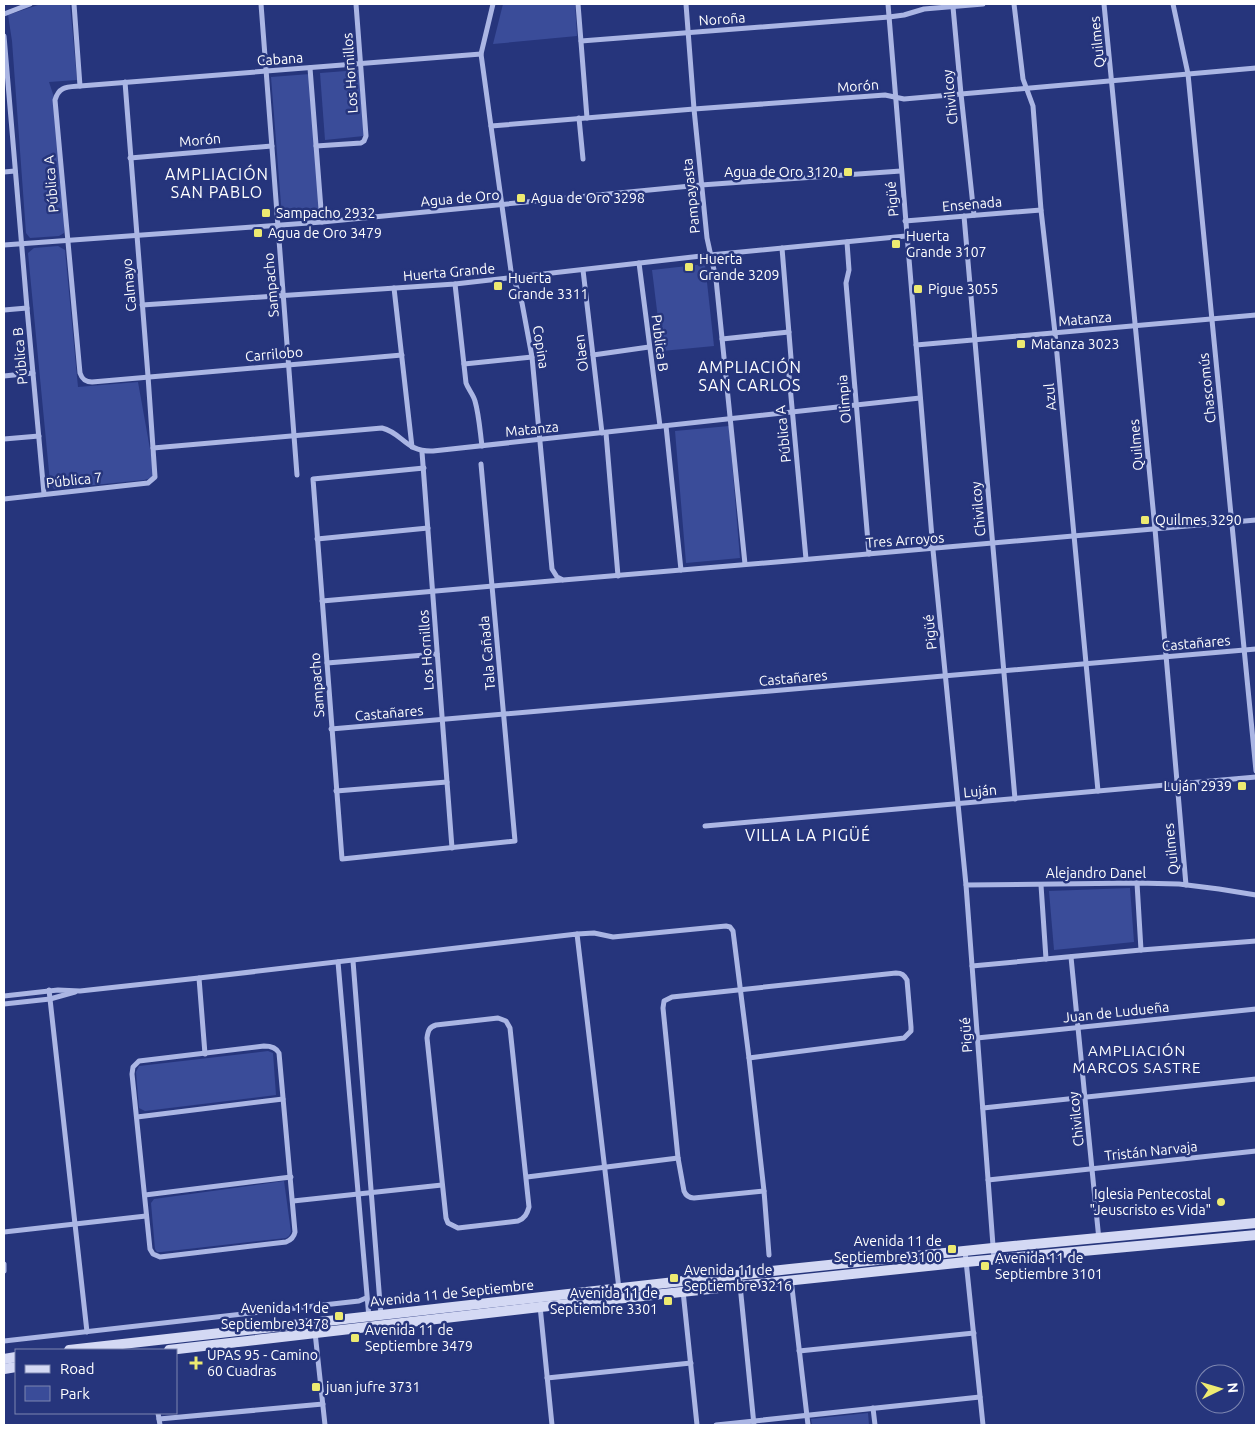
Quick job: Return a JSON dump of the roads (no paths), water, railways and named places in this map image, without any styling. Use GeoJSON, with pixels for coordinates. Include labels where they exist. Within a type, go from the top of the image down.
{"type":"FeatureCollection","features":[{"type":"Feature","properties":{"kind":"main road","name":"Avenida 11 de Septiembre"},"geometry":{"type":"LineString","coordinates":[[1100,1244],[1256,1224]]}},
{"type":"Feature","properties":{"kind":"main road","name":"Avenida 11 de Septiembre"},"geometry":{"type":"LineString","coordinates":[[86,1349],[152,1345],[368,1316],[539,1303],[683,1287],[739,1275],[790,1270],[1100,1244],[1256,1235]]}},
{"type":"Feature","properties":{"kind":"main road","name":"Avenida 11 de Septiembre"},"geometry":{"type":"LineString","coordinates":[[178,1349],[370,1328],[539,1303],[618,1289],[740,1286],[791,1281],[965,1256]]}},
{"type":"Feature","properties":{"kind":"street"},"geometry":{"type":"LineString","coordinates":[[4,14],[30,4]]}},
{"type":"Feature","properties":{"kind":"street"},"geometry":{"type":"LineString","coordinates":[[74,4],[80,86]]}},
{"type":"Feature","properties":{"kind":"street","name":"Sampacho"},"geometry":{"type":"LineString","coordinates":[[261,4],[297,475]]}},
{"type":"Feature","properties":{"kind":"street","name":"Los Hornillos"},"geometry":{"type":"LineString","coordinates":[[316,146],[361,143],[366,136],[356,4]]}},
{"type":"Feature","properties":{"kind":"street","name":"Copina"},"geometry":{"type":"LineString","coordinates":[[493,4],[481,54],[513,278],[522,303],[532,358],[552,569],[557,577],[563,580]]}},
{"type":"Feature","properties":{"kind":"street"},"geometry":{"type":"LineString","coordinates":[[578,4],[587,118]]}},
{"type":"Feature","properties":{"kind":"street","name":"Pampayasta"},"geometry":{"type":"LineString","coordinates":[[686,4],[701,185],[707,238],[716,279],[745,564]]}},
{"type":"Feature","properties":{"kind":"street","name":"Pigüé"},"geometry":{"type":"LineString","coordinates":[[888,4],[933,550],[966,885],[994,1253]]}},
{"type":"Feature","properties":{"kind":"street","name":"Noroña"},"geometry":{"type":"LineString","coordinates":[[581,41],[889,17],[924,9],[983,4]]}},
{"type":"Feature","properties":{"kind":"street","name":"Azul"},"geometry":{"type":"LineString","coordinates":[[1014,4],[1024,79],[1033,106],[1041,210],[1055,333],[1098,791]]}},
{"type":"Feature","properties":{"kind":"street","name":"Quilmes"},"geometry":{"type":"LineString","coordinates":[[1104,4],[1155,529],[1186,885]]}},
{"type":"Feature","properties":{"kind":"street","name":"Chascomús"},"geometry":{"type":"LineString","coordinates":[[1173,4],[1188,74],[1256,771]]}},
{"type":"Feature","properties":{"kind":"street","name":"Chivilcoy"},"geometry":{"type":"LineString","coordinates":[[953,6],[974,215]]}},
{"type":"Feature","properties":{"kind":"street","name":"Pública B"},"geometry":{"type":"LineString","coordinates":[[4,36],[6,101],[15,171],[44,494]]}},
{"type":"Feature","properties":{"kind":"street","name":"Cabana"},"geometry":{"type":"LineString","coordinates":[[80,86],[481,54]]}},
{"type":"Feature","properties":{"kind":"street"},"geometry":{"type":"LineString","coordinates":[[310,68],[322,222]]}},
{"type":"Feature","properties":{"kind":"street","name":"Morón"},"geometry":{"type":"LineString","coordinates":[[491,126],[694,108],[885,95],[904,99],[1256,68]]}},
{"type":"Feature","properties":{"kind":"street","name":"Calmayo"},"geometry":{"type":"LineString","coordinates":[[125,82],[155,477],[148,483]]}},
{"type":"Feature","properties":{"kind":"street","name":"Pública A"},"geometry":{"type":"LineString","coordinates":[[80,86],[65,87],[57,93],[55,100],[80,373],[83,380]]}},
{"type":"Feature","properties":{"kind":"street"},"geometry":{"type":"LineString","coordinates":[[579,118],[583,159]]}},
{"type":"Feature","properties":{"kind":"street","name":"Morón"},"geometry":{"type":"LineString","coordinates":[[130,158],[272,146]]}},
{"type":"Feature","properties":{"kind":"street"},"geometry":{"type":"LineString","coordinates":[[4,172],[15,171]]}},
{"type":"Feature","properties":{"kind":"street","name":"Agua de Oro"},"geometry":{"type":"LineString","coordinates":[[4,245],[277,226],[701,185],[901,171]]}},
{"type":"Feature","properties":{"kind":"street","name":"Ensenada"},"geometry":{"type":"LineString","coordinates":[[905,220],[1041,210]]}},
{"type":"Feature","properties":{"kind":"street","name":"Chivilcoy"},"geometry":{"type":"LineString","coordinates":[[964,216],[1015,799]]}},
{"type":"Feature","properties":{"kind":"street","name":"Huerta Grande"},"geometry":{"type":"LineString","coordinates":[[142,305],[455,284],[710,255],[906,236]]}},
{"type":"Feature","properties":{"kind":"street","name":"Olimpia"},"geometry":{"type":"LineString","coordinates":[[847,242],[849,270],[846,283],[870,554]]}},
{"type":"Feature","properties":{"kind":"street","name":"Pública A"},"geometry":{"type":"LineString","coordinates":[[782,248],[792,358],[789,376],[806,559]]}},
{"type":"Feature","properties":{"kind":"street","name":"Publica B"},"geometry":{"type":"LineString","coordinates":[[639,263],[663,426],[681,570]]}},
{"type":"Feature","properties":{"kind":"street","name":"Olaen"},"geometry":{"type":"LineString","coordinates":[[583,270],[604,433],[618,576]]}},
{"type":"Feature","properties":{"kind":"street"},"geometry":{"type":"LineString","coordinates":[[455,284],[466,383],[476,404],[482,446]]}},
{"type":"Feature","properties":{"kind":"street"},"geometry":{"type":"LineString","coordinates":[[394,288],[412,447]]}},
{"type":"Feature","properties":{"kind":"street"},"geometry":{"type":"LineString","coordinates":[[4,310],[26,308]]}},
{"type":"Feature","properties":{"kind":"street","name":"Matanza"},"geometry":{"type":"LineString","coordinates":[[916,345],[1256,315]]}},
{"type":"Feature","properties":{"kind":"street"},"geometry":{"type":"LineString","coordinates":[[722,340],[789,332]]}},
{"type":"Feature","properties":{"kind":"street"},"geometry":{"type":"LineString","coordinates":[[593,354],[650,347]]}},
{"type":"Feature","properties":{"kind":"street","name":"Carrilobo"},"geometry":{"type":"LineString","coordinates":[[83,380],[92,382],[402,355]]}},
{"type":"Feature","properties":{"kind":"street"},"geometry":{"type":"LineString","coordinates":[[464,364],[532,358]]}},
{"type":"Feature","properties":{"kind":"street"},"geometry":{"type":"LineString","coordinates":[[4,376],[33,373]]}},
{"type":"Feature","properties":{"kind":"street","name":"Matanza"},"geometry":{"type":"LineString","coordinates":[[422,452],[920,398]]}},
{"type":"Feature","properties":{"kind":"street"},"geometry":{"type":"LineString","coordinates":[[153,448],[382,428],[388,429],[422,452]]}},
{"type":"Feature","properties":{"kind":"street"},"geometry":{"type":"LineString","coordinates":[[4,439],[39,436]]}},
{"type":"Feature","properties":{"kind":"street","name":"Los Hornillos"},"geometry":{"type":"LineString","coordinates":[[422,452],[452,848]]}},
{"type":"Feature","properties":{"kind":"street","name":"Tala Cañada"},"geometry":{"type":"LineString","coordinates":[[452,848],[515,841],[481,464]]}},
{"type":"Feature","properties":{"kind":"street","name":"Sampacho"},"geometry":{"type":"LineString","coordinates":[[424,468],[312,479],[342,859],[452,848]]}},
{"type":"Feature","properties":{"kind":"street","name":"Pública 7"},"geometry":{"type":"LineString","coordinates":[[4,498],[148,483]]}},
{"type":"Feature","properties":{"kind":"street","name":"Tres Arroyos"},"geometry":{"type":"LineString","coordinates":[[322,601],[745,564],[933,550],[1256,520]]}},
{"type":"Feature","properties":{"kind":"street"},"geometry":{"type":"LineString","coordinates":[[317,538],[428,528]]}},
{"type":"Feature","properties":{"kind":"street","name":"Castañares"},"geometry":{"type":"LineString","coordinates":[[332,729],[1256,649]]}},
{"type":"Feature","properties":{"kind":"street"},"geometry":{"type":"LineString","coordinates":[[327,663],[437,654]]}},
{"type":"Feature","properties":{"kind":"street","name":"Luján"},"geometry":{"type":"LineString","coordinates":[[705,826],[1256,777]]}},
{"type":"Feature","properties":{"kind":"street"},"geometry":{"type":"LineString","coordinates":[[336,791],[447,782]]}},
{"type":"Feature","properties":{"kind":"street"},"geometry":{"type":"LineString","coordinates":[[1137,883],[1142,950]]}},
{"type":"Feature","properties":{"kind":"street","name":"Alejandro Danel"},"geometry":{"type":"LineString","coordinates":[[966,885],[1137,883],[1186,885],[1256,895]]}},
{"type":"Feature","properties":{"kind":"street"},"geometry":{"type":"LineString","coordinates":[[1041,884],[1046,959]]}},
{"type":"Feature","properties":{"kind":"street"},"geometry":{"type":"LineString","coordinates":[[4,996],[49,990],[80,991],[577,934],[594,933],[613,937],[730,927],[734,936],[742,989],[769,1255]]}},
{"type":"Feature","properties":{"kind":"street"},"geometry":{"type":"LineString","coordinates":[[577,934],[618,1289]]}},
{"type":"Feature","properties":{"kind":"street"},"geometry":{"type":"LineString","coordinates":[[972,966],[1256,941]]}},
{"type":"Feature","properties":{"kind":"street","name":"Chivilcoy"},"geometry":{"type":"LineString","coordinates":[[1071,957],[1100,1244]]}},
{"type":"Feature","properties":{"kind":"street"},"geometry":{"type":"LineString","coordinates":[[353,961],[382,1326]]}},
{"type":"Feature","properties":{"kind":"street"},"geometry":{"type":"LineString","coordinates":[[338,962],[370,1328]]}},
{"type":"Feature","properties":{"kind":"street"},"geometry":{"type":"LineString","coordinates":[[749,1058],[904,1038],[911,1031],[907,980],[905,976],[901,973],[896,973],[672,997],[664,1000],[662,1008],[678,1158],[684,1192],[690,1198],[764,1191]]}},
{"type":"Feature","properties":{"kind":"street"},"geometry":{"type":"LineString","coordinates":[[199,978],[205,1054]]}},
{"type":"Feature","properties":{"kind":"street"},"geometry":{"type":"LineString","coordinates":[[49,990],[87,1332]]}},
{"type":"Feature","properties":{"kind":"street"},"geometry":{"type":"LineString","coordinates":[[4,1004],[50,999],[80,991]]}},
{"type":"Feature","properties":{"kind":"street","name":"Juan de Ludueña"},"geometry":{"type":"LineString","coordinates":[[977,1038],[1256,1009]]}},
{"type":"Feature","properties":{"kind":"street"},"geometry":{"type":"LineString","coordinates":[[498,1018],[506,1021],[510,1028],[527,1177],[529,1207],[523,1219],[458,1228],[448,1223],[442,1185],[427,1038],[431,1026],[498,1018]]}},
{"type":"Feature","properties":{"kind":"street"},"geometry":{"type":"LineString","coordinates":[[264,1046],[274,1048],[278,1050],[279,1054],[283,1098],[294,1201],[295,1232],[291,1240],[160,1257],[153,1254],[150,1249],[146,1216],[132,1074],[135,1063],[264,1046]]}},
{"type":"Feature","properties":{"kind":"street"},"geometry":{"type":"LineString","coordinates":[[983,1108],[1256,1079]]}},
{"type":"Feature","properties":{"kind":"street"},"geometry":{"type":"LineString","coordinates":[[137,1118],[283,1098]]}},
{"type":"Feature","properties":{"kind":"street","name":"Tristán Narvaja"},"geometry":{"type":"LineString","coordinates":[[988,1180],[1256,1151]]}},
{"type":"Feature","properties":{"kind":"street"},"geometry":{"type":"LineString","coordinates":[[527,1177],[678,1158]]}},
{"type":"Feature","properties":{"kind":"street"},"geometry":{"type":"LineString","coordinates":[[144,1195],[291,1177]]}},
{"type":"Feature","properties":{"kind":"street"},"geometry":{"type":"LineString","coordinates":[[294,1201],[442,1185]]}},
{"type":"Feature","properties":{"kind":"street"},"geometry":{"type":"LineString","coordinates":[[4,1232],[146,1216]]}},
{"type":"Feature","properties":{"kind":"street"},"geometry":{"type":"LineString","coordinates":[[965,1256],[983,1425]]}},
{"type":"Feature","properties":{"kind":"street"},"geometry":{"type":"LineString","coordinates":[[4,1264],[4,1271]]}},
{"type":"Feature","properties":{"kind":"street"},"geometry":{"type":"LineString","coordinates":[[790,1270],[808,1425]]}},
{"type":"Feature","properties":{"kind":"street"},"geometry":{"type":"LineString","coordinates":[[739,1275],[754,1423]]}},
{"type":"Feature","properties":{"kind":"street"},"geometry":{"type":"LineString","coordinates":[[683,1287],[697,1425]]}},
{"type":"Feature","properties":{"kind":"street"},"geometry":{"type":"LineString","coordinates":[[4,1341],[359,1301],[366,1298]]}},
{"type":"Feature","properties":{"kind":"street"},"geometry":{"type":"LineString","coordinates":[[539,1303],[552,1425]]}},
{"type":"Feature","properties":{"kind":"street"},"geometry":{"type":"LineString","coordinates":[[314,1323],[325,1425]]}},
{"type":"Feature","properties":{"kind":"street"},"geometry":{"type":"LineString","coordinates":[[799,1351],[974,1333]]}},
{"type":"Feature","properties":{"kind":"street"},"geometry":{"type":"LineString","coordinates":[[548,1378],[690,1363]]}},
{"type":"Feature","properties":{"kind":"street"},"geometry":{"type":"LineString","coordinates":[[716,1425],[754,1423],[807,1415],[980,1397]]}},
{"type":"Feature","properties":{"kind":"street"},"geometry":{"type":"LineString","coordinates":[[159,1422],[323,1404]]}},
{"type":"Feature","properties":{"kind":"street"},"geometry":{"type":"LineString","coordinates":[[873,1408],[875,1425]]}},
{"type":"Feature","properties":{"kind":"place","name":"Agua de Oro 3120"},"geometry":{"type":"Point","coordinates":[848,172]}},
{"type":"Feature","properties":{"kind":"place","name":"Agua de Oro 3298"},"geometry":{"type":"Point","coordinates":[521,198]}},
{"type":"Feature","properties":{"kind":"place","name":"Sampacho 2932"},"geometry":{"type":"Point","coordinates":[266,213]}},
{"type":"Feature","properties":{"kind":"place","name":"Agua de Oro 3479"},"geometry":{"type":"Point","coordinates":[258,233]}},
{"type":"Feature","properties":{"kind":"place","name":"Huerta Grande 3107"},"geometry":{"type":"Point","coordinates":[896,244]}},
{"type":"Feature","properties":{"kind":"place","name":"Huerta Grande 3209"},"geometry":{"type":"Point","coordinates":[689,267]}},
{"type":"Feature","properties":{"kind":"place","name":"Huerta Grande 3311"},"geometry":{"type":"Point","coordinates":[498,286]}},
{"type":"Feature","properties":{"kind":"place","name":"Pigue 3055"},"geometry":{"type":"Point","coordinates":[918,289]}},
{"type":"Feature","properties":{"kind":"place","name":"Matanza 3023"},"geometry":{"type":"Point","coordinates":[1021,344]}},
{"type":"Feature","properties":{"kind":"place","name":"Quilmes 3290"},"geometry":{"type":"Point","coordinates":[1145,520]}},
{"type":"Feature","properties":{"kind":"place","name":"Luján 2939"},"geometry":{"type":"Point","coordinates":[1242,786]}},
{"type":"Feature","properties":{"kind":"place","name":"Iglesia Pentecostal \"Jeuscristo es Vida\""},"geometry":{"type":"Point","coordinates":[1221,1202]}},
{"type":"Feature","properties":{"kind":"place","name":"Avenida 11 de Septiembre 3100"},"geometry":{"type":"Point","coordinates":[952,1249]}},
{"type":"Feature","properties":{"kind":"place","name":"Avenida 11 de Septiembre 3101"},"geometry":{"type":"Point","coordinates":[985,1266]}},
{"type":"Feature","properties":{"kind":"place","name":"Avenida 11 de Septiembre 3216"},"geometry":{"type":"Point","coordinates":[674,1278]}},
{"type":"Feature","properties":{"kind":"place","name":"Avenida 11 de Septiembre 3301"},"geometry":{"type":"Point","coordinates":[668,1301]}},
{"type":"Feature","properties":{"kind":"place","name":"Avenida 11 de Septiembre 3478"},"geometry":{"type":"Point","coordinates":[339,1316]}},
{"type":"Feature","properties":{"kind":"place","name":"Avenida 11 de Septiembre 3479"},"geometry":{"type":"Point","coordinates":[355,1338]}},
{"type":"Feature","properties":{"kind":"place","name":"UPAS 95 - Camino 60 Cuadras"},"geometry":{"type":"Point","coordinates":[196,1363]}},
{"type":"Feature","properties":{"kind":"place","name":"juan jufre 3731"},"geometry":{"type":"Point","coordinates":[316,1387]}},
{"type":"Feature","properties":{"kind":"district","name":"AMPLIACIÓN SAN PABLO"},"geometry":{"type":"Point","coordinates":[217,183]}},
{"type":"Feature","properties":{"kind":"district","name":"AMPLIACIÓN SAN CARLOS"},"geometry":{"type":"Point","coordinates":[750,376]}},
{"type":"Feature","properties":{"kind":"district","name":"VILLA LA PIGÜÉ"},"geometry":{"type":"Point","coordinates":[808,835]}},
{"type":"Feature","properties":{"kind":"district","name":"AMPLIACIÓN MARCOS SASTRE"},"geometry":{"type":"Point","coordinates":[1137,1058]}}]}
